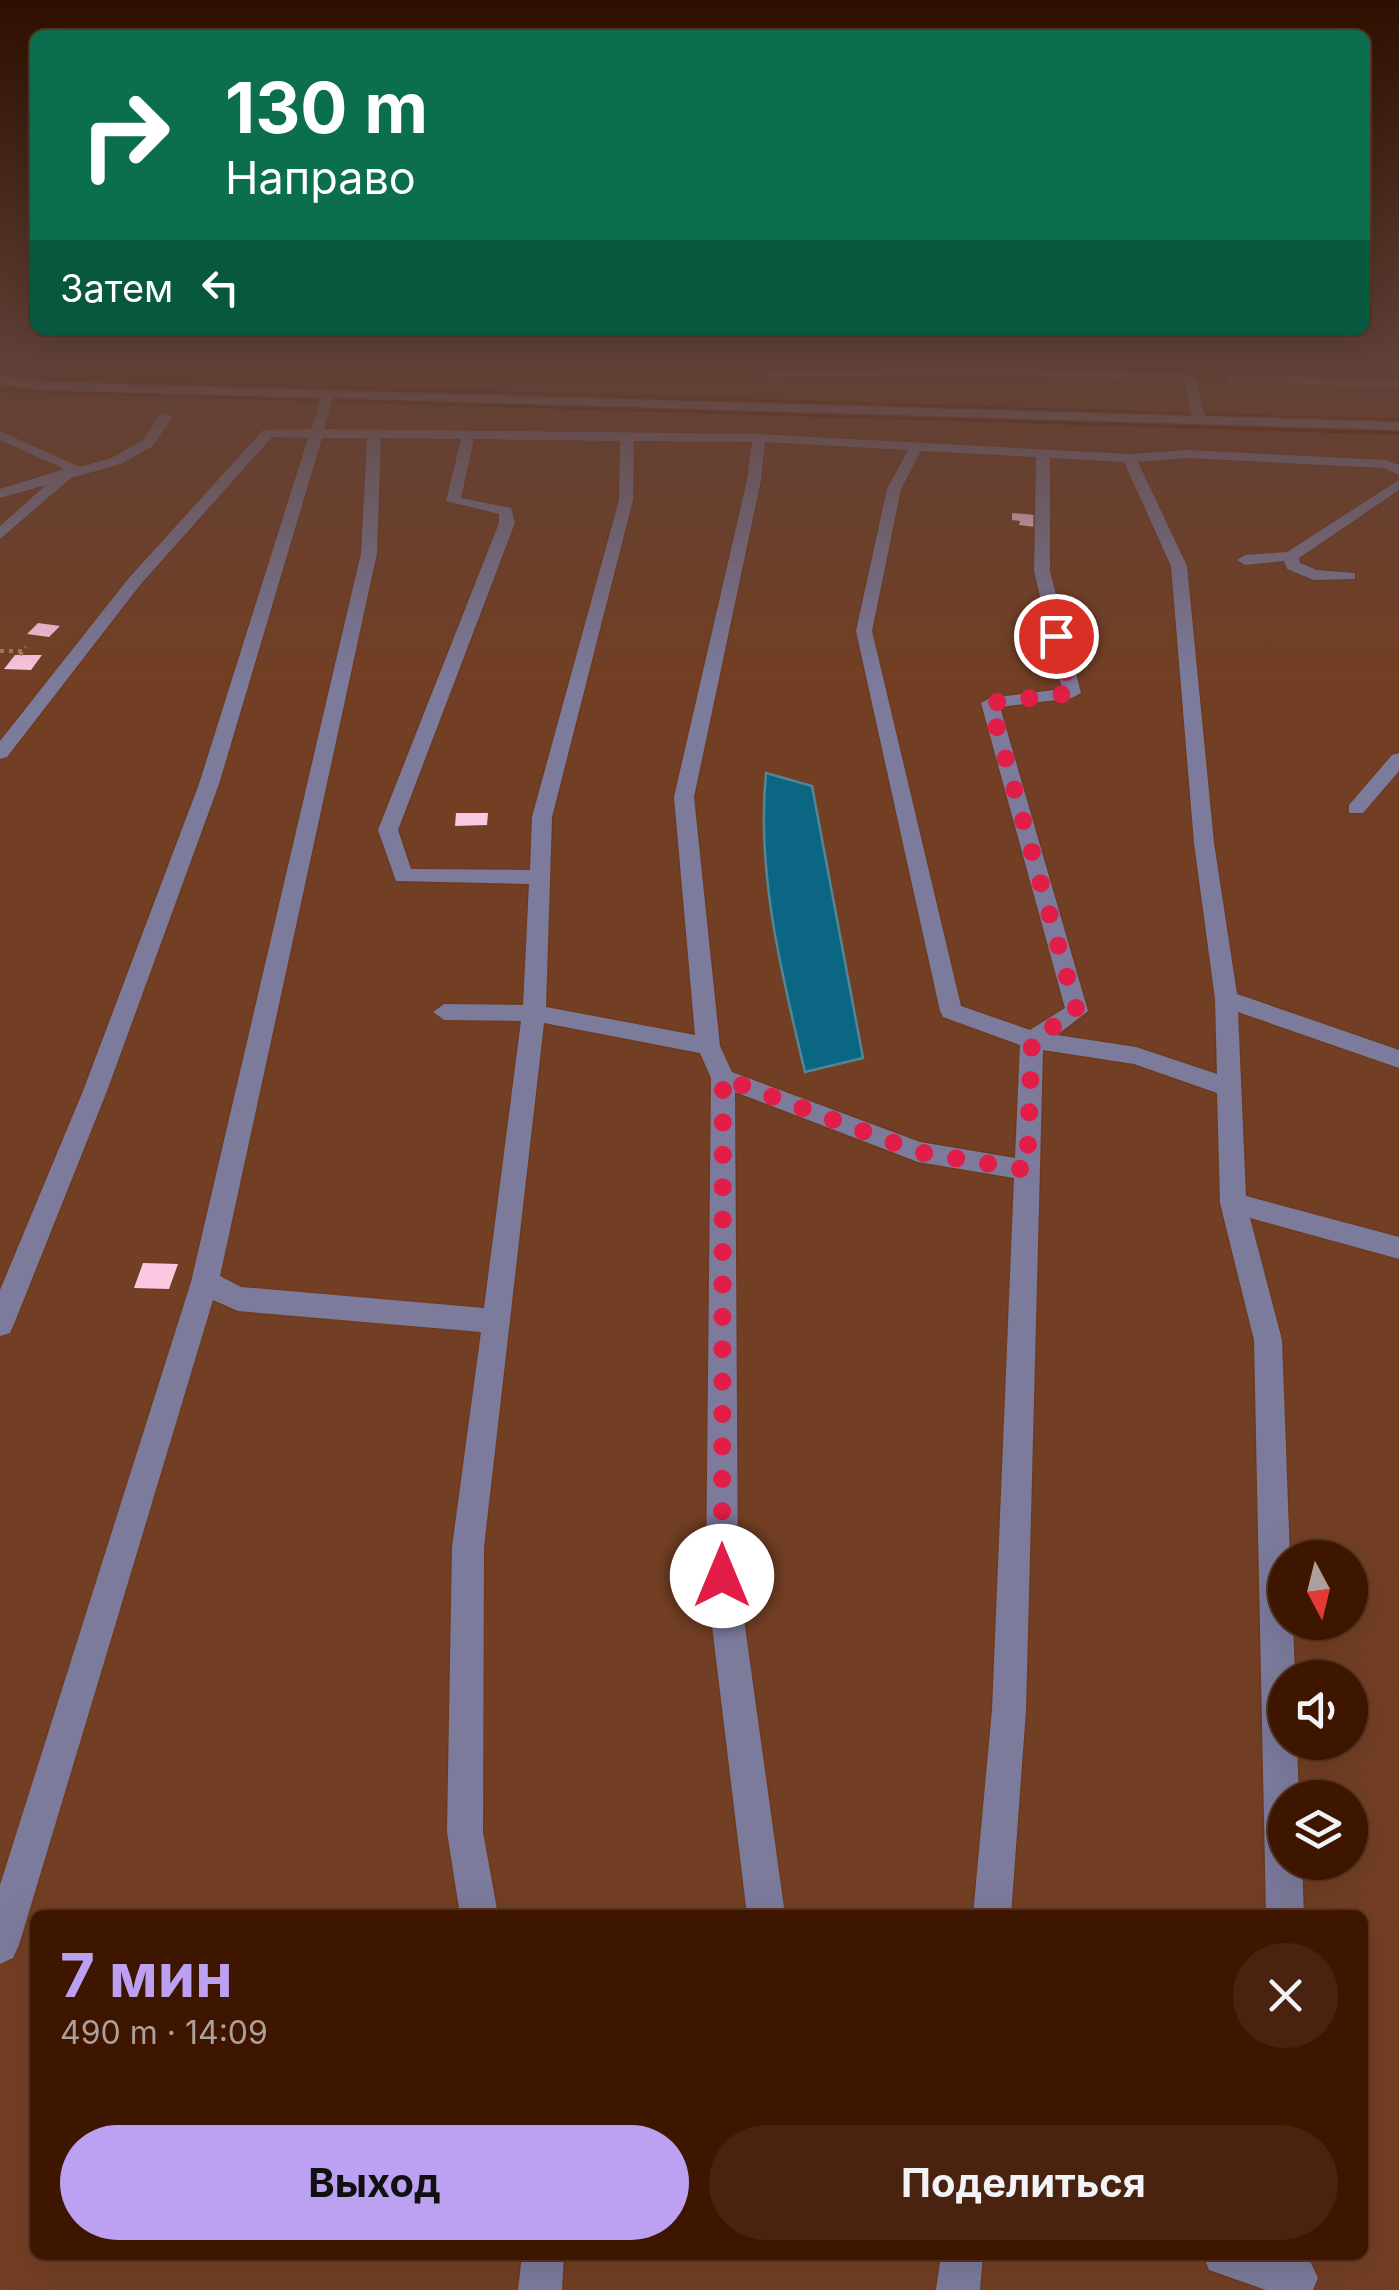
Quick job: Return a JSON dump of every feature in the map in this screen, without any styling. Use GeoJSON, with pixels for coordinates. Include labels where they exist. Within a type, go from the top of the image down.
{"type":"FeatureCollection","features":[{"type":"Feature","properties":{"kind":"street"},"geometry":{"type":"LineString","coordinates":[[0,534],[73,469]]}},
{"type":"Feature","properties":{"kind":"street"},"geometry":{"type":"LineString","coordinates":[[0,494],[86,469]]}},
{"type":"Feature","properties":{"kind":"street"},"geometry":{"type":"LineString","coordinates":[[0,753],[134,582],[236,469]]}},
{"type":"Feature","properties":{"kind":"street"},"geometry":{"type":"LineString","coordinates":[[0,1324],[5,1296],[95,1091],[209,784],[305,469]]}},
{"type":"Feature","properties":{"kind":"street"},"geometry":{"type":"LineString","coordinates":[[0,1944],[205,1282],[369,553],[373,469]]}},
{"type":"Feature","properties":{"kind":"street"},"geometry":{"type":"LineString","coordinates":[[461,469],[454,500],[506,511],[506,522],[388,830],[403,876],[540,876]]}},
{"type":"Feature","properties":{"kind":"street"},"geometry":{"type":"LineString","coordinates":[[478,1910],[465,1832],[468,1547],[534,1013],[542,816],[626,500],[626,469]]}},
{"type":"Feature","properties":{"kind":"street"},"geometry":{"type":"LineString","coordinates":[[755,469],[684,796],[708,1046],[723,1078],[722,1576],[765,1910]]}},
{"type":"Feature","properties":{"kind":"street"},"geometry":{"type":"LineString","coordinates":[[905,469],[894,489],[864,631],[951,1011],[1032,1040],[1136,1056],[1229,1088]]}},
{"type":"Feature","properties":{"kind":"street"},"geometry":{"type":"LineString","coordinates":[[1032,1040],[1077,1012],[990,703],[1072,693],[1042,571],[1043,469]]}},
{"type":"Feature","properties":{"kind":"street"},"geometry":{"type":"LineString","coordinates":[[1134,469],[1178,566],[1204,843],[1226,999],[1233,1204],[1268,1340],[1285,1910]]}},
{"type":"Feature","properties":{"kind":"street"},"geometry":{"type":"LineString","coordinates":[[1245,560],[1290,556],[1399,484]]}},
{"type":"Feature","properties":{"kind":"street"},"geometry":{"type":"LineString","coordinates":[[1290,556],[1293,566],[1314,575],[1348,576]]}},
{"type":"Feature","properties":{"kind":"street"},"geometry":{"type":"LineString","coordinates":[[1356,809],[1399,759]]}},
{"type":"Feature","properties":{"kind":"street"},"geometry":{"type":"LineString","coordinates":[[1226,999],[1399,1058]]}},
{"type":"Feature","properties":{"kind":"street"},"geometry":{"type":"LineString","coordinates":[[444,1012],[534,1013],[708,1046]]}},
{"type":"Feature","properties":{"kind":"street"},"geometry":{"type":"LineString","coordinates":[[992,1910],[1009,1710],[1032,1040]]}},
{"type":"Feature","properties":{"kind":"street"},"geometry":{"type":"LineString","coordinates":[[723,1078],[918,1152],[1027,1170]]}},
{"type":"Feature","properties":{"kind":"street"},"geometry":{"type":"LineString","coordinates":[[1233,1204],[1399,1248]]}},
{"type":"Feature","properties":{"kind":"street"},"geometry":{"type":"LineString","coordinates":[[205,1282],[238,1299],[496,1322]]}},
{"type":"Feature","properties":{"kind":"street"},"geometry":{"type":"LineString","coordinates":[[540,2290],[543,2260]]}},
{"type":"Feature","properties":{"kind":"street"},"geometry":{"type":"LineString","coordinates":[[958,2290],[961,2260]]}},
{"type":"Feature","properties":{"kind":"street"},"geometry":{"type":"LineString","coordinates":[[1243,2260],[1296,2274]]}},
{"type":"Feature","properties":{"kind":"path"},"geometry":{"type":"LineString","coordinates":[[0,651],[23,651]]}},
{"type":"Feature","properties":{"kind":"shaded area"},"geometry":{"type":"Polygon","coordinates":[[[0,469],[1399,469],[1399,2290],[0,2290],[0,469]]]}},
{"type":"Feature","properties":{"kind":"water"},"geometry":{"type":"Polygon","coordinates":[[[766,773],[812,786],[863,1058],[805,1072],[768,886],[766,773]]]}},
{"type":"Feature","properties":{"kind":"building"},"geometry":{"type":"Polygon","coordinates":[[[1012,513],[1035,515],[1035,527],[1019,525],[1020,521],[1012,520],[1012,513]]]}},
{"type":"Feature","properties":{"kind":"building"},"geometry":{"type":"Polygon","coordinates":[[[38,623],[60,626],[49,637],[27,634],[38,623]]]}},
{"type":"Feature","properties":{"kind":"building"},"geometry":{"type":"Polygon","coordinates":[[[15,655],[42,655],[31,670],[4,669],[15,655]]]}},
{"type":"Feature","properties":{"kind":"building"},"geometry":{"type":"Polygon","coordinates":[[[456,813],[488,813],[487,825],[455,826],[456,813]]]}},
{"type":"Feature","properties":{"kind":"building"},"geometry":{"type":"Polygon","coordinates":[[[143,1263],[178,1264],[169,1289],[134,1288],[143,1263]]]}},
{"type":"Feature","properties":{"kind":"route"},"geometry":{"type":"LineString","coordinates":[[722,1576],[723,1078],[918,1152],[1027,1170],[1032,1040],[1077,1012],[990,703],[1072,693],[1056,636]]}}]}
